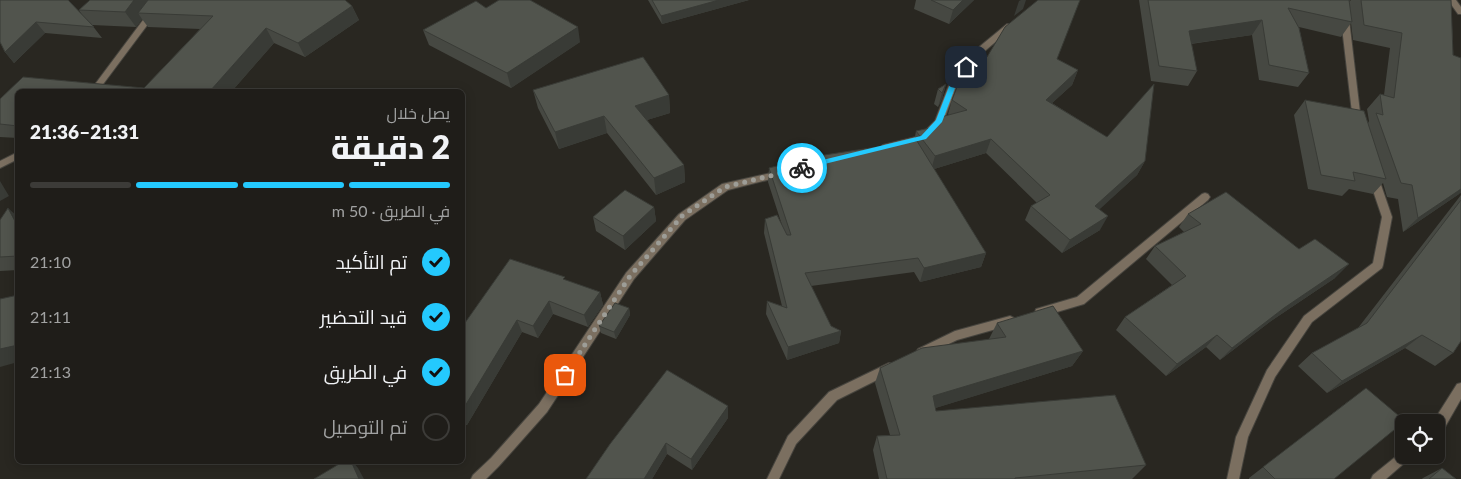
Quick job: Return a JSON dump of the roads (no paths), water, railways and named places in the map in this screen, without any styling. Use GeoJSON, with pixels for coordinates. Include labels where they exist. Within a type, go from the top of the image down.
{"type":"FeatureCollection","features":[{"type":"Feature","properties":{"kind":"street"},"geometry":{"type":"LineString","coordinates":[[95,89],[162,0]]}},
{"type":"Feature","properties":{"kind":"street"},"geometry":{"type":"LineString","coordinates":[[1345,0],[1343,2],[1358,129]]}},
{"type":"Feature","properties":{"kind":"street"},"geometry":{"type":"LineString","coordinates":[[1452,0],[1461,12]]}},
{"type":"Feature","properties":{"kind":"street"},"geometry":{"type":"LineString","coordinates":[[876,150],[923,138],[939,122],[955,79],[976,54],[1021,18]]}},
{"type":"Feature","properties":{"kind":"street"},"geometry":{"type":"LineString","coordinates":[[0,165],[15,157]]}},
{"type":"Feature","properties":{"kind":"street"},"geometry":{"type":"LineString","coordinates":[[1233,479],[1242,437],[1271,374],[1308,319],[1378,266],[1387,217],[1370,164]]}},
{"type":"Feature","properties":{"kind":"street"},"geometry":{"type":"LineString","coordinates":[[477,479],[544,408],[630,276],[682,216],[725,187],[791,171]]}},
{"type":"Feature","properties":{"kind":"street"},"geometry":{"type":"LineString","coordinates":[[773,479],[792,440],[832,396],[955,336],[1080,301],[1205,197]]}},
{"type":"Feature","properties":{"kind":"street"},"geometry":{"type":"LineString","coordinates":[[1445,417],[1461,388]]}},
{"type":"Feature","properties":{"kind":"street"},"geometry":{"type":"LineString","coordinates":[[1377,479],[1395,464]]}}]}
